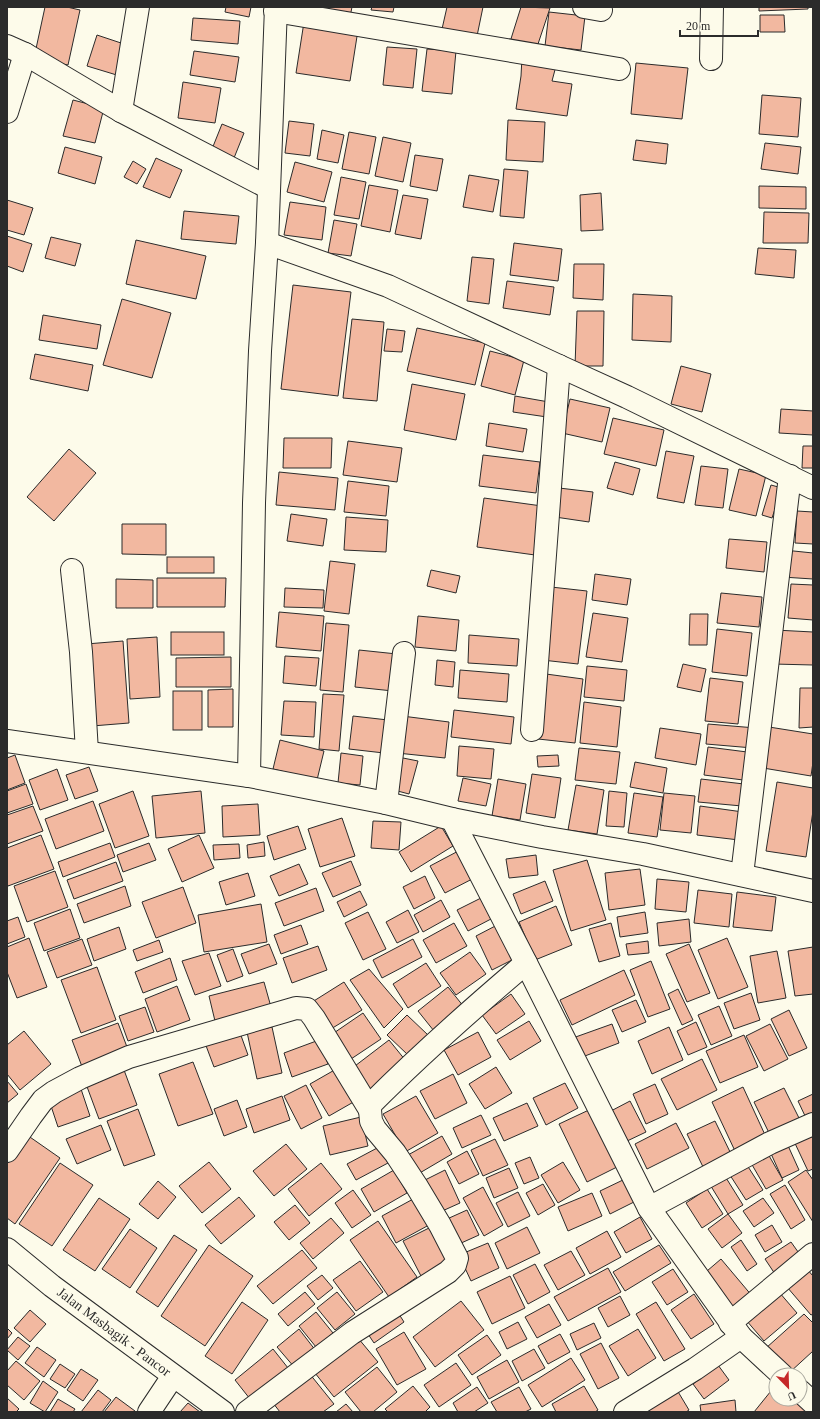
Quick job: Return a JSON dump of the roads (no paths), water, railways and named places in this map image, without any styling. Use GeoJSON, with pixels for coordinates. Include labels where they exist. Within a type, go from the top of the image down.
{"type":"FeatureCollection","features":[{"type":"Feature","properties":{"kind":"street"},"geometry":{"type":"LineString","coordinates":[[121,111],[138,7]]}},
{"type":"Feature","properties":{"kind":"street"},"geometry":{"type":"LineString","coordinates":[[711,59],[712,7]]}},
{"type":"Feature","properties":{"kind":"street"},"geometry":{"type":"LineString","coordinates":[[248,776],[254,503],[260,351],[267,243],[275,9],[619,69]]}},
{"type":"Feature","properties":{"kind":"street"},"geometry":{"type":"LineString","coordinates":[[7,112],[16,50],[121,111],[269,188]]}},
{"type":"Feature","properties":{"kind":"street"},"geometry":{"type":"LineString","coordinates":[[267,243],[388,286],[627,397],[813,488]]}},
{"type":"Feature","properties":{"kind":"street"},"geometry":{"type":"LineString","coordinates":[[532,730],[559,366]]}},
{"type":"Feature","properties":{"kind":"street"},"geometry":{"type":"LineString","coordinates":[[742,875],[790,476]]}},
{"type":"Feature","properties":{"kind":"street"},"geometry":{"type":"LineString","coordinates":[[72,570],[81,652],[87,752]]}},
{"type":"Feature","properties":{"kind":"street"},"geometry":{"type":"LineString","coordinates":[[386,803],[404,653]]}},
{"type":"Feature","properties":{"kind":"street"},"geometry":{"type":"LineString","coordinates":[[7,741],[248,776],[386,803],[452,819],[542,837],[643,854],[813,891]]}},
{"type":"Feature","properties":{"kind":"street"},"geometry":{"type":"LineString","coordinates":[[452,819],[649,1208],[736,1330],[774,1367]]}},
{"type":"Feature","properties":{"kind":"street"},"geometry":{"type":"LineString","coordinates":[[247,1412],[352,1333],[448,1272],[457,1262],[454,1251],[420,1192],[395,1153],[375,1130],[371,1122],[371,1104],[400,1075],[488,995],[526,963]]}},
{"type":"Feature","properties":{"kind":"street"},"geometry":{"type":"LineString","coordinates":[[7,1151],[43,1100],[54,1092],[80,1078],[129,1057],[296,1008],[307,1009],[314,1018],[370,1110]]}},
{"type":"Feature","properties":{"kind":"street"},"geometry":{"type":"LineString","coordinates":[[649,1208],[770,1143],[813,1124]]}},
{"type":"Feature","properties":{"kind":"street","name":"Jalan Masbagik - Pancor"},"geometry":{"type":"LineString","coordinates":[[7,1249],[52,1286],[223,1412]]}},
{"type":"Feature","properties":{"kind":"street"},"geometry":{"type":"LineString","coordinates":[[625,1412],[665,1388],[736,1330],[813,1254]]}},
{"type":"Feature","properties":{"kind":"street"},"geometry":{"type":"LineString","coordinates":[[148,1412],[173,1376]]}}]}
